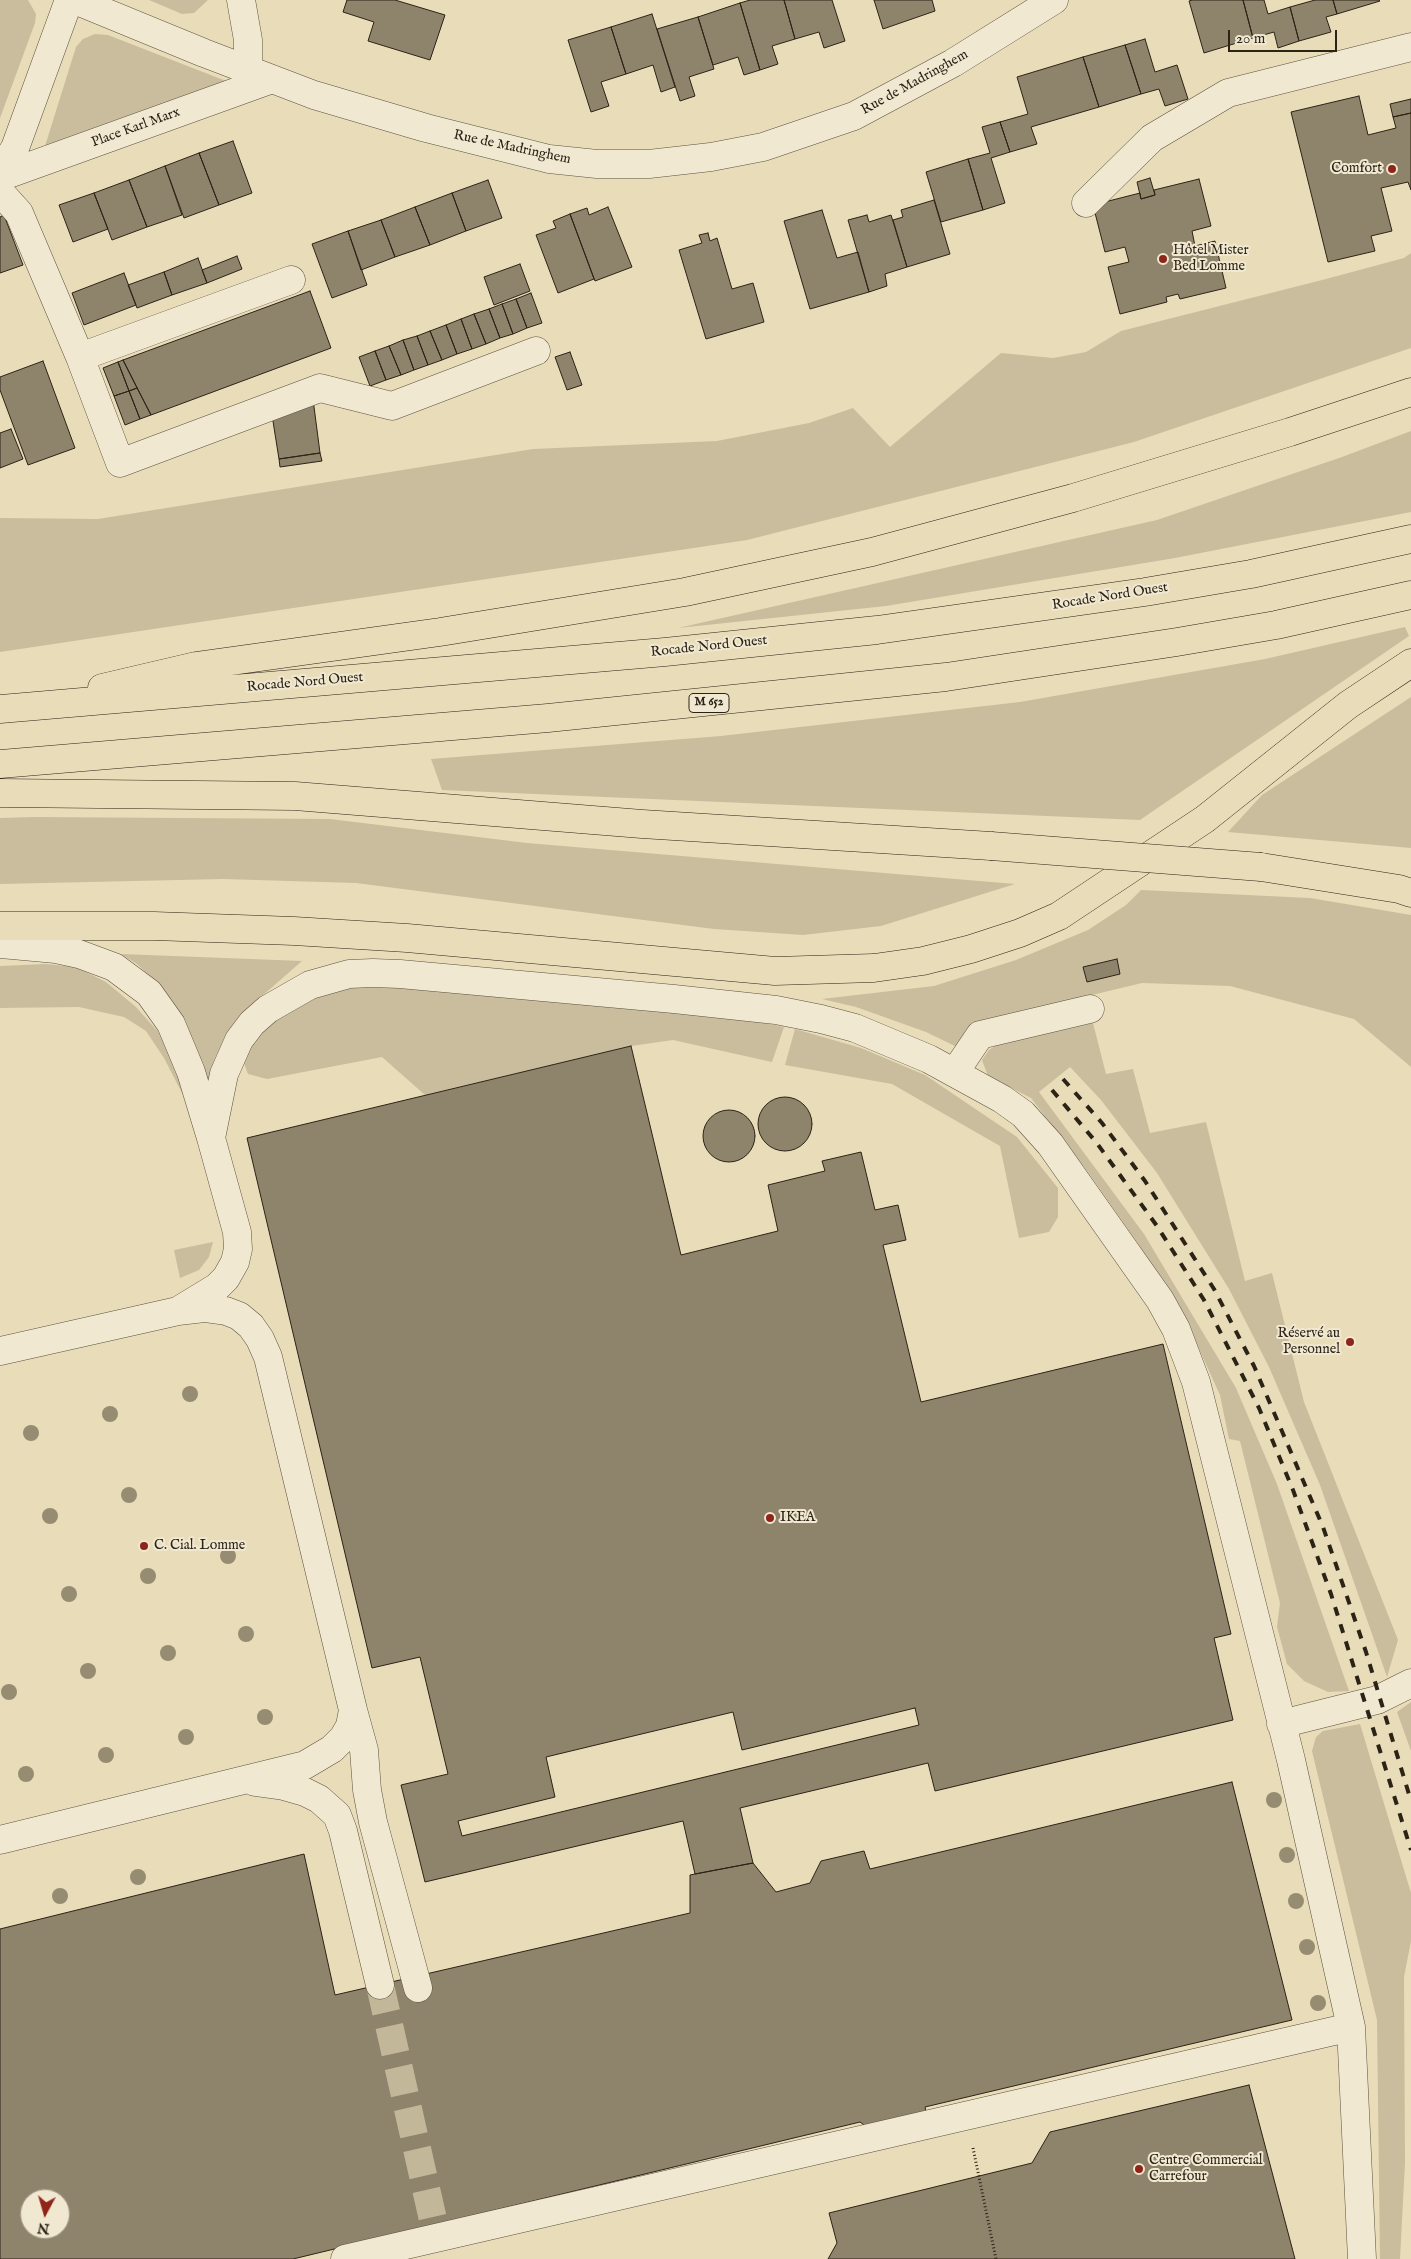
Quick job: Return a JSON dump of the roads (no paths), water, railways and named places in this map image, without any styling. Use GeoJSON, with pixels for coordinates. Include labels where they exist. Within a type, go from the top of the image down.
{"type":"FeatureCollection","features":[{"type":"Feature","properties":{"kind":"highway"},"geometry":{"type":"LineString","coordinates":[[48,705],[169,671],[440,632],[685,592],[862,554],[1073,498],[1272,438],[1411,392]]}},
{"type":"Feature","properties":{"kind":"highway","name":"Rocade Nord Ouest"},"geometry":{"type":"LineString","coordinates":[[0,709],[665,652],[877,630],[1145,592],[1251,574],[1411,539]]}},
{"type":"Feature","properties":{"kind":"highway","name":"M 652"},"geometry":{"type":"LineString","coordinates":[[0,764],[548,718],[936,678],[1186,641],[1276,625],[1411,595]]}},
{"type":"Feature","properties":{"kind":"highway"},"geometry":{"type":"LineString","coordinates":[[0,926],[154,926],[294,931],[407,938],[775,971],[874,968],[923,961],[979,947],[1020,933],[1059,916],[1205,819],[1316,729],[1411,663]]}},
{"type":"Feature","properties":{"kind":"highway"},"geometry":{"type":"LineString","coordinates":[[0,793],[295,796],[642,824],[991,846],[1261,867],[1411,876]]}},
{"type":"Feature","properties":{"kind":"highway"},"geometry":{"type":"LineString","coordinates":[[1261,867],[1398,888],[1411,893]]}},
{"type":"Feature","properties":{"kind":"street"},"geometry":{"type":"LineString","coordinates":[[0,172],[16,148],[69,0]]}},
{"type":"Feature","properties":{"kind":"street","name":"Rue de Madringhem"},"geometry":{"type":"LineString","coordinates":[[75,0],[260,75],[342,104],[502,149],[549,158],[597,164],[650,164],[711,157],[764,147],[854,116],[953,63],[1054,0]]}},
{"type":"Feature","properties":{"kind":"street"},"geometry":{"type":"LineString","coordinates":[[241,0],[248,40],[260,75]]}},
{"type":"Feature","properties":{"kind":"street"},"geometry":{"type":"LineString","coordinates":[[1086,203],[1152,138],[1228,93],[1411,47]]}},
{"type":"Feature","properties":{"kind":"street","name":"Place Karl Marx"},"geometry":{"type":"LineString","coordinates":[[0,177],[260,75]]}},
{"type":"Feature","properties":{"kind":"street"},"geometry":{"type":"LineString","coordinates":[[0,192],[19,213],[80,357],[120,463],[320,388],[392,406],[536,351]]}},
{"type":"Feature","properties":{"kind":"street"},"geometry":{"type":"LineString","coordinates":[[80,357],[291,280]]}},
{"type":"Feature","properties":{"kind":"street"},"geometry":{"type":"LineString","coordinates":[[0,944],[56,949],[98,960],[114,967],[149,993],[161,1008],[180,1043],[211,1138],[237,1232],[238,1248],[236,1262],[226,1278],[217,1287],[178,1311]]}},
{"type":"Feature","properties":{"kind":"street"},"geometry":{"type":"LineString","coordinates":[[211,1138],[224,1074],[239,1040],[252,1023],[268,1009],[296,992],[326,979],[349,974],[400,974],[776,1010],[855,1028],[895,1043],[955,1072],[1002,1098],[1038,1129],[1160,1300],[1176,1329],[1198,1390],[1281,1724],[1352,2027],[1362,2259]]}},
{"type":"Feature","properties":{"kind":"street"},"geometry":{"type":"LineString","coordinates":[[955,1072],[980,1035],[1090,1010]]}},
{"type":"Feature","properties":{"kind":"street"},"geometry":{"type":"LineString","coordinates":[[0,1351],[178,1311],[204,1308],[226,1311],[239,1316],[251,1326],[260,1339],[268,1357],[364,1750],[367,1790],[373,1822],[418,1988]]}},
{"type":"Feature","properties":{"kind":"street"},"geometry":{"type":"LineString","coordinates":[[1281,1724],[1377,1700],[1411,1683]]}},
{"type":"Feature","properties":{"kind":"street"},"geometry":{"type":"LineString","coordinates":[[0,1840],[305,1765],[319,1758],[343,1738],[350,1726],[353,1710]]}},
{"type":"Feature","properties":{"kind":"street"},"geometry":{"type":"LineString","coordinates":[[238,1782],[264,1782],[305,1792],[320,1800],[337,1815],[343,1831],[380,1985]]}},
{"type":"Feature","properties":{"kind":"street"},"geometry":{"type":"LineString","coordinates":[[345,2259],[1352,2027]]}},
{"type":"Feature","properties":{"kind":"tunnel"},"geometry":{"type":"LineString","coordinates":[[380,1985],[434,2224]]}},
{"type":"Feature","properties":{"kind":"railway"},"geometry":{"type":"LineString","coordinates":[[1063,1079],[1102,1123],[1145,1181],[1214,1289],[1254,1366],[1323,1527],[1366,1652],[1411,1801]]}},
{"type":"Feature","properties":{"kind":"railway"},"geometry":{"type":"LineString","coordinates":[[1052,1090],[1096,1142],[1157,1226],[1204,1300],[1259,1408],[1293,1490],[1331,1594],[1411,1850]]}},
{"type":"Feature","properties":{"kind":"place","name":"Comfort"},"geometry":{"type":"Point","coordinates":[1392,169]}},
{"type":"Feature","properties":{"kind":"place","name":"Hôtel Mister Bed Lomme"},"geometry":{"type":"Point","coordinates":[1163,259]}},
{"type":"Feature","properties":{"kind":"place","name":"Réservé au Personnel"},"geometry":{"type":"Point","coordinates":[1350,1342]}},
{"type":"Feature","properties":{"kind":"place","name":"IKEA"},"geometry":{"type":"Point","coordinates":[770,1518]}},
{"type":"Feature","properties":{"kind":"place","name":"C. Cial. Lomme"},"geometry":{"type":"Point","coordinates":[144,1546]}},
{"type":"Feature","properties":{"kind":"place","name":"Centre Commercial Carrefour"},"geometry":{"type":"Point","coordinates":[1139,2169]}}]}
